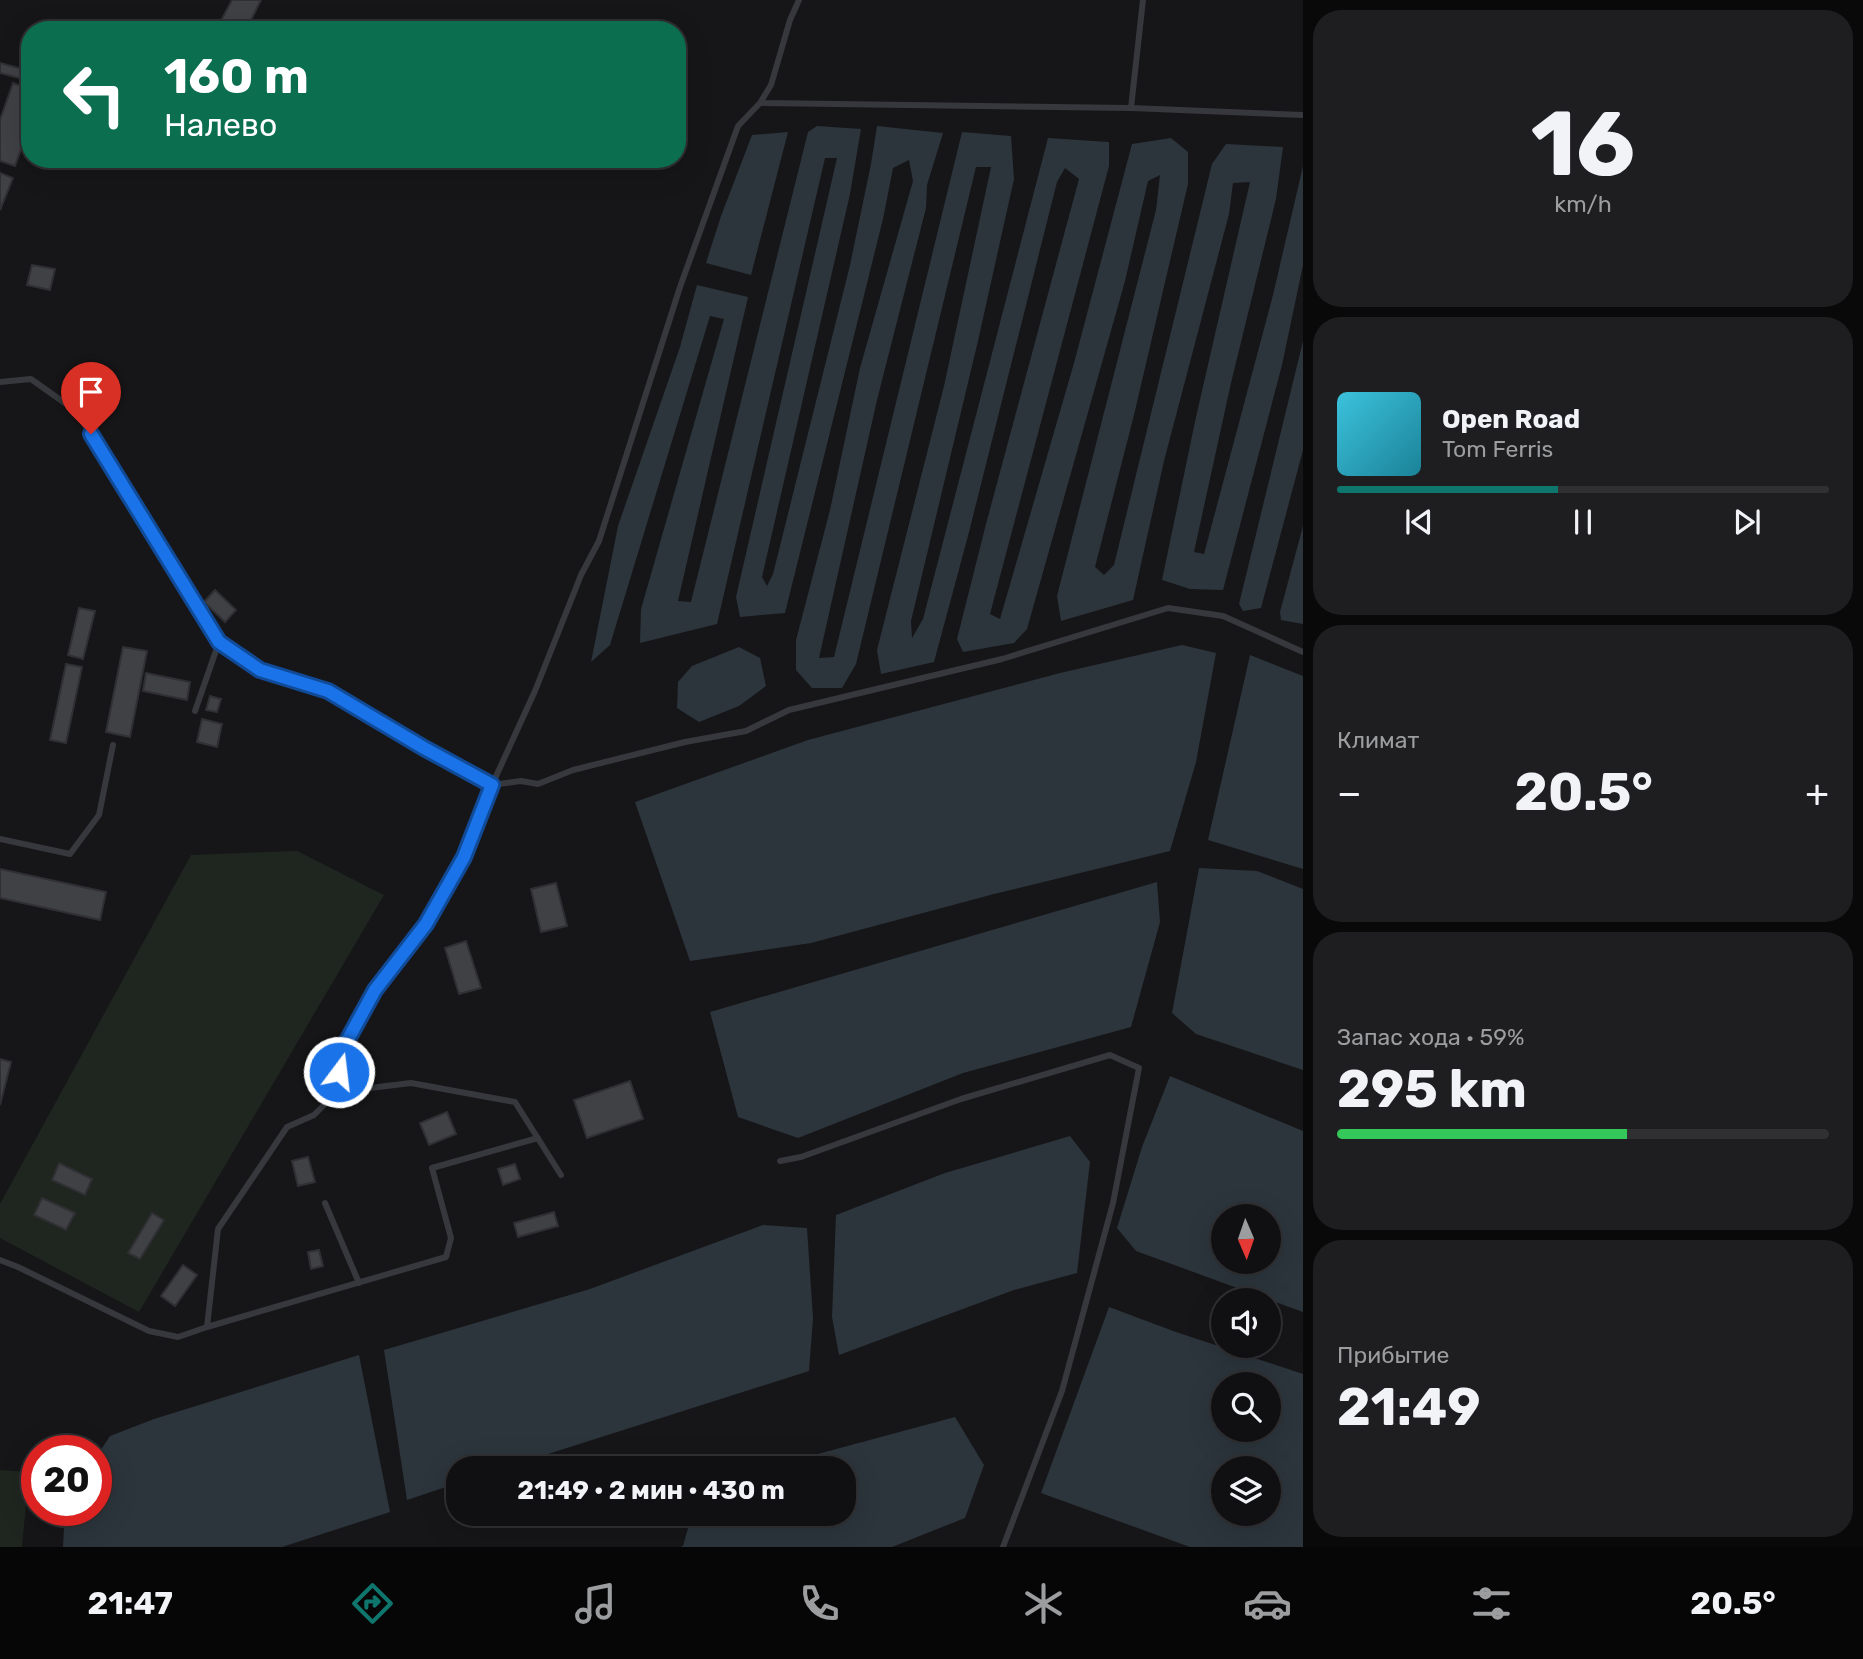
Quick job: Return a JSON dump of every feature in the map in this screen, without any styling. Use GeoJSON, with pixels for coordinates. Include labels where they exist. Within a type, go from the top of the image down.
{"type":"FeatureCollection","features":[{"type":"Feature","properties":{"kind":"lane"},"geometry":{"type":"LineString","coordinates":[[337,1092],[341,1052],[375,990],[426,924],[464,857],[581,575],[599,541],[680,287],[738,126],[760,103],[771,85],[790,20],[799,0]]}},
{"type":"Feature","properties":{"kind":"lane"},"geometry":{"type":"LineString","coordinates":[[1131,108],[1143,0]]}},
{"type":"Feature","properties":{"kind":"lane"},"geometry":{"type":"LineString","coordinates":[[760,103],[1131,108],[1303,115]]}},
{"type":"Feature","properties":{"kind":"lane"},"geometry":{"type":"LineString","coordinates":[[0,382],[31,379],[76,411],[219,642],[260,670],[328,691],[492,785],[521,781],[538,784],[573,770],[685,742],[746,731],[789,710],[1002,659],[1168,608],[1223,616],[1303,652]]}},
{"type":"Feature","properties":{"kind":"lane"},"geometry":{"type":"LineString","coordinates":[[195,711],[219,642]]}},
{"type":"Feature","properties":{"kind":"lane"},"geometry":{"type":"LineString","coordinates":[[0,839],[70,854],[99,815],[114,744]]}},
{"type":"Feature","properties":{"kind":"lane"},"geometry":{"type":"LineString","coordinates":[[780,1161],[801,1157],[961,1099],[1110,1055],[1139,1068],[1113,1203],[1062,1391],[1003,1547]]}},
{"type":"Feature","properties":{"kind":"lane"},"geometry":{"type":"LineString","coordinates":[[207,1327],[218,1229],[288,1127],[314,1115],[337,1092],[411,1083],[515,1102],[561,1175]]}},
{"type":"Feature","properties":{"kind":"lane"},"geometry":{"type":"LineString","coordinates":[[0,1260],[149,1331],[178,1337],[446,1257],[452,1238],[432,1168],[538,1138]]}},
{"type":"Feature","properties":{"kind":"lane"},"geometry":{"type":"LineString","coordinates":[[325,1203],[359,1283]]}},
{"type":"Feature","properties":{"kind":"shaded area"},"geometry":{"type":"Polygon","coordinates":[[[817,126],[861,129],[850,194],[762,577],[767,586],[773,574],[850,265],[877,126],[943,133],[927,185],[926,208],[877,400],[819,658],[834,657],[962,132],[1011,136],[1014,179],[911,621],[912,638],[923,619],[1048,138],[1109,142],[1109,166],[990,614],[1000,619],[1074,363],[1132,144],[1171,138],[1188,152],[1188,184],[1095,567],[1104,575],[1114,565],[1212,164],[1226,144],[1283,147],[1276,199],[1231,383],[1194,552],[1204,554],[1273,295],[1303,166],[1303,265],[1282,365],[1223,590],[1190,589],[1162,580],[1250,182],[1233,183],[1229,214],[1164,461],[1133,600],[1061,621],[1057,596],[1156,210],[1160,175],[1148,181],[1125,281],[1027,629],[1014,643],[963,652],[957,639],[1079,179],[1065,168],[1057,182],[934,662],[881,674],[877,650],[944,386],[991,167],[976,167],[856,664],[842,688],[812,688],[796,670],[796,640],[830,510],[860,368],[913,181],[909,160],[893,168],[883,219],[785,613],[740,617],[736,597],[837,158],[825,158],[717,624],[640,643],[641,609],[724,319],[710,316],[610,645],[591,662],[618,526],[680,347],[697,285],[748,297],[678,601],[691,602],[808,132],[817,126]]]}},
{"type":"Feature","properties":{"kind":"shaded area"},"geometry":{"type":"Polygon","coordinates":[[[788,132],[751,275],[706,263],[752,135],[788,132]]]}},
{"type":"Feature","properties":{"kind":"shaded area"},"geometry":{"type":"Polygon","coordinates":[[[1303,341],[1303,450],[1261,608],[1243,611],[1239,604],[1303,341]]]}},
{"type":"Feature","properties":{"kind":"shaded area"},"geometry":{"type":"Polygon","coordinates":[[[1303,526],[1303,624],[1281,620],[1280,612],[1303,526]]]}},
{"type":"Feature","properties":{"kind":"shaded area"},"geometry":{"type":"Polygon","coordinates":[[[1182,645],[1216,653],[1196,762],[1170,851],[811,943],[690,961],[635,802],[808,740],[1060,673],[1182,645]]]}},
{"type":"Feature","properties":{"kind":"shaded area"},"geometry":{"type":"Polygon","coordinates":[[[739,647],[760,658],[766,686],[739,706],[699,722],[677,708],[678,682],[692,666],[739,647]]]}},
{"type":"Feature","properties":{"kind":"shaded area"},"geometry":{"type":"Polygon","coordinates":[[[1250,655],[1303,676],[1303,869],[1208,840],[1250,655]]]}},
{"type":"Feature","properties":{"kind":"shaded area"},"geometry":{"type":"Polygon","coordinates":[[[297,851],[384,895],[139,1312],[0,1238],[0,1204],[191,855],[297,851]]]}},
{"type":"Feature","properties":{"kind":"shaded area"},"geometry":{"type":"Polygon","coordinates":[[[1199,868],[1257,871],[1303,889],[1303,1070],[1196,1034],[1172,1013],[1199,868]]]}},
{"type":"Feature","properties":{"kind":"shaded area"},"geometry":{"type":"Polygon","coordinates":[[[1157,882],[1160,922],[1131,1027],[963,1073],[798,1138],[738,1117],[710,1012],[1157,882]]]}},
{"type":"Feature","properties":{"kind":"shaded area"},"geometry":{"type":"Polygon","coordinates":[[[1170,1076],[1303,1131],[1303,1312],[1281,1304],[1281,1288],[1237,1288],[1136,1251],[1117,1228],[1142,1147],[1170,1076]]]}},
{"type":"Feature","properties":{"kind":"shaded area"},"geometry":{"type":"Polygon","coordinates":[[[1070,1136],[1090,1162],[1077,1273],[1014,1290],[839,1355],[832,1317],[836,1215],[945,1173],[1070,1136]]]}},
{"type":"Feature","properties":{"kind":"shaded area"},"geometry":{"type":"Polygon","coordinates":[[[763,1225],[807,1228],[813,1318],[809,1371],[542,1456],[446,1456],[446,1487],[407,1500],[384,1350],[590,1289],[763,1225]]]}},
{"type":"Feature","properties":{"kind":"shaded area"},"geometry":{"type":"Polygon","coordinates":[[[1109,1307],[1211,1344],[1211,1358],[1255,1358],[1303,1374],[1303,1547],[1190,1547],[1041,1493],[1109,1307]]]}},
{"type":"Feature","properties":{"kind":"shaded area"},"geometry":{"type":"Polygon","coordinates":[[[359,1355],[390,1512],[282,1547],[63,1547],[64,1526],[112,1526],[112,1435],[154,1419],[359,1355]]]}},
{"type":"Feature","properties":{"kind":"shaded area"},"geometry":{"type":"Polygon","coordinates":[[[955,1417],[984,1465],[965,1518],[892,1547],[680,1547],[683,1546],[689,1526],[856,1526],[856,1456],[810,1456],[955,1417]]]}},
{"type":"Feature","properties":{"kind":"shaded area"},"geometry":{"type":"Polygon","coordinates":[[[0,1470],[21,1471],[21,1526],[24,1526],[22,1547],[0,1547],[0,1470]]]}},
{"type":"Feature","properties":{"kind":"building"},"geometry":{"type":"Polygon","coordinates":[[[232,0],[261,0],[250,21],[221,21],[232,0]]]}},
{"type":"Feature","properties":{"kind":"building"},"geometry":{"type":"Polygon","coordinates":[[[0,63],[21,69],[21,79],[0,73],[0,63]]]}},
{"type":"Feature","properties":{"kind":"building"},"geometry":{"type":"Polygon","coordinates":[[[13,83],[21,86],[21,149],[15,166],[0,161],[0,120],[13,83]]]}},
{"type":"Feature","properties":{"kind":"building"},"geometry":{"type":"Polygon","coordinates":[[[0,173],[13,178],[0,210],[0,173]]]}},
{"type":"Feature","properties":{"kind":"building"},"geometry":{"type":"Polygon","coordinates":[[[32,265],[55,269],[50,290],[27,285],[32,265]]]}},
{"type":"Feature","properties":{"kind":"building"},"geometry":{"type":"Polygon","coordinates":[[[215,590],[236,610],[225,622],[204,602],[215,590]]]}},
{"type":"Feature","properties":{"kind":"building"},"geometry":{"type":"Polygon","coordinates":[[[79,608],[95,611],[83,659],[68,655],[79,608]]]}},
{"type":"Feature","properties":{"kind":"building"},"geometry":{"type":"Polygon","coordinates":[[[123,647],[147,651],[130,737],[106,732],[123,647]]]}},
{"type":"Feature","properties":{"kind":"building"},"geometry":{"type":"Polygon","coordinates":[[[66,664],[82,667],[66,743],[50,740],[66,664]]]}},
{"type":"Feature","properties":{"kind":"building"},"geometry":{"type":"Polygon","coordinates":[[[146,673],[190,682],[187,700],[143,691],[146,673]]]}},
{"type":"Feature","properties":{"kind":"building"},"geometry":{"type":"Polygon","coordinates":[[[210,696],[221,699],[217,712],[206,710],[210,696]]]}},
{"type":"Feature","properties":{"kind":"building"},"geometry":{"type":"Polygon","coordinates":[[[202,719],[222,724],[217,747],[197,742],[202,719]]]}},
{"type":"Feature","properties":{"kind":"building"},"geometry":{"type":"Polygon","coordinates":[[[0,869],[106,892],[100,920],[0,898],[0,869]]]}},
{"type":"Feature","properties":{"kind":"building"},"geometry":{"type":"Polygon","coordinates":[[[556,883],[567,926],[541,932],[531,889],[556,883]]]}},
{"type":"Feature","properties":{"kind":"building"},"geometry":{"type":"Polygon","coordinates":[[[466,941],[481,988],[459,994],[445,948],[466,941]]]}},
{"type":"Feature","properties":{"kind":"building"},"geometry":{"type":"Polygon","coordinates":[[[0,1059],[11,1062],[0,1105],[0,1059]]]}},
{"type":"Feature","properties":{"kind":"building"},"geometry":{"type":"Polygon","coordinates":[[[630,1081],[643,1119],[587,1138],[574,1100],[630,1081]]]}},
{"type":"Feature","properties":{"kind":"building"},"geometry":{"type":"Polygon","coordinates":[[[447,1112],[456,1134],[429,1145],[420,1123],[447,1112]]]}},
{"type":"Feature","properties":{"kind":"building"},"geometry":{"type":"Polygon","coordinates":[[[308,1157],[315,1182],[298,1186],[292,1161],[308,1157]]]}},
{"type":"Feature","properties":{"kind":"building"},"geometry":{"type":"Polygon","coordinates":[[[59,1163],[92,1179],[85,1195],[52,1180],[59,1163]]]}},
{"type":"Feature","properties":{"kind":"building"},"geometry":{"type":"Polygon","coordinates":[[[515,1164],[520,1179],[503,1185],[498,1169],[515,1164]]]}},
{"type":"Feature","properties":{"kind":"building"},"geometry":{"type":"Polygon","coordinates":[[[42,1198],[75,1213],[66,1230],[34,1215],[42,1198]]]}},
{"type":"Feature","properties":{"kind":"building"},"geometry":{"type":"Polygon","coordinates":[[[554,1212],[558,1226],[518,1237],[514,1223],[554,1212]]]}},
{"type":"Feature","properties":{"kind":"building"},"geometry":{"type":"Polygon","coordinates":[[[152,1213],[164,1220],[140,1259],[128,1253],[152,1213]]]}},
{"type":"Feature","properties":{"kind":"building"},"geometry":{"type":"Polygon","coordinates":[[[319,1250],[323,1266],[311,1269],[308,1252],[319,1250]]]}},
{"type":"Feature","properties":{"kind":"building"},"geometry":{"type":"Polygon","coordinates":[[[183,1265],[197,1275],[175,1306],[161,1296],[183,1265]]]}},
{"type":"Feature","properties":{"kind":"route"},"geometry":{"type":"LineString","coordinates":[[91,434],[219,642],[260,670],[328,691],[492,785],[464,857],[426,924],[375,990],[341,1052],[339,1072]]}}]}
